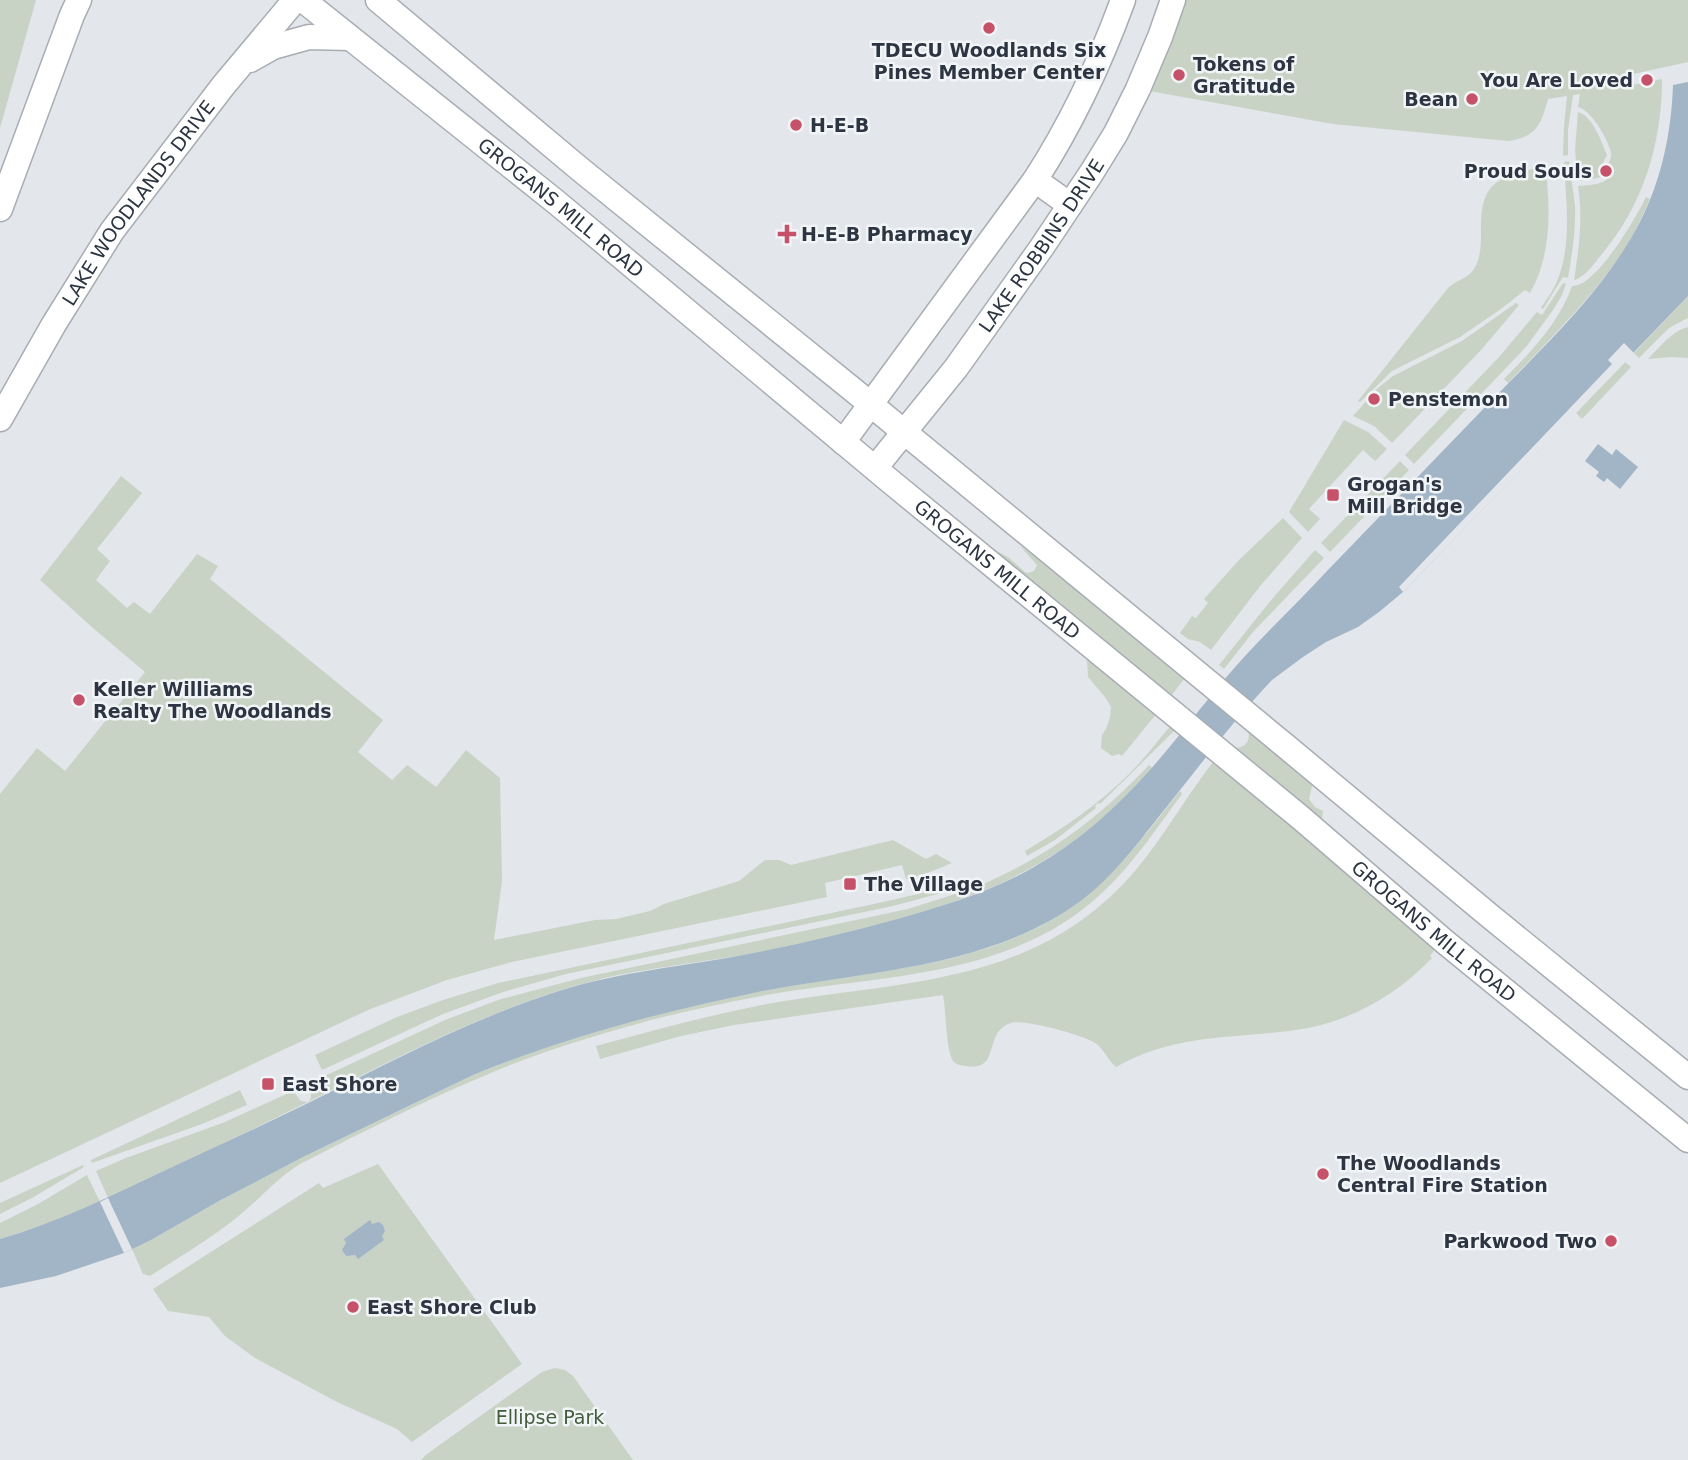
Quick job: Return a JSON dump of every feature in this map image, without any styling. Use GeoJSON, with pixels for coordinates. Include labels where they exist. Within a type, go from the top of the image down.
{"type":"FeatureCollection","features":[{"type":"Feature","properties":{"kind":"main road"},"geometry":{"type":"LineString","coordinates":[[0,209],[79,0]]}},
{"type":"Feature","properties":{"kind":"main road","name":"LAKE WOODLANDS DRIVE"},"geometry":{"type":"LineString","coordinates":[[0,419],[112,230],[295,0]]}},
{"type":"Feature","properties":{"kind":"main road","name":"GROGANS MILL ROAD"},"geometry":{"type":"LineString","coordinates":[[303,0],[556,202],[1688,1140]]}},
{"type":"Feature","properties":{"kind":"main road"},"geometry":{"type":"LineString","coordinates":[[843,442],[1050,157],[1108,43],[1123,0]]}},
{"type":"Feature","properties":{"kind":"main road","name":"LAKE ROBBINS DRIVE"},"geometry":{"type":"LineString","coordinates":[[875,468],[956,368],[1098,162],[1142,79],[1170,1]]}},
{"type":"Feature","properties":{"kind":"main road"},"geometry":{"type":"LineString","coordinates":[[385,4],[581,170],[870,404],[1688,1077]]}},
{"type":"Feature","properties":{"kind":"main road"},"geometry":{"type":"LineString","coordinates":[[240,66],[273,47],[309,37],[350,37]]}},
{"type":"Feature","properties":{"kind":"main road"},"geometry":{"type":"LineString","coordinates":[[1035,180],[1070,205]]}},
{"type":"Feature","properties":{"kind":"green space"},"geometry":{"type":"Polygon","coordinates":[[[0,0],[36,0],[0,128],[0,0]]]}},
{"type":"Feature","properties":{"kind":"green space"},"geometry":{"type":"Polygon","coordinates":[[[1173,0],[1688,0],[1688,62],[1633,74],[1633,85],[1662,79],[1654,150],[1639,195],[1616,236],[1592,266],[1574,280],[1580,222],[1578,186],[1603,182],[1613,171],[1606,168],[1611,152],[1602,133],[1594,119],[1578,107],[1580,94],[1573,95],[1568,155],[1563,156],[1567,96],[1548,99],[1536,128],[1525,136],[1508,141],[1333,124],[1138,89],[1173,0]]]}},
{"type":"Feature","properties":{"kind":"green space"},"geometry":{"type":"Polygon","coordinates":[[[1578,112],[1588,118],[1607,155],[1599,170],[1606,174],[1578,181],[1575,150],[1578,112]]]}},
{"type":"Feature","properties":{"kind":"green space"},"geometry":{"type":"Polygon","coordinates":[[[1569,161],[1575,215],[1568,278],[1563,277],[1543,309],[1541,308],[1558,279],[1565,250],[1567,221],[1564,162],[1569,161]]]}},
{"type":"Feature","properties":{"kind":"green space"},"geometry":{"type":"Polygon","coordinates":[[[1543,168],[1547,178],[1548,233],[1544,258],[1530,293],[1525,290],[1460,337],[1392,371],[1358,401],[1448,288],[1474,269],[1480,251],[1481,216],[1487,193],[1500,180],[1510,175],[1543,168]]]}},
{"type":"Feature","properties":{"kind":"green space"},"geometry":{"type":"Polygon","coordinates":[[[1646,197],[1650,199],[1638,226],[1610,270],[1568,320],[1508,383],[1504,379],[1552,325],[1572,286],[1582,283],[1603,264],[1625,235],[1646,197]]]}},
{"type":"Feature","properties":{"kind":"green space"},"geometry":{"type":"Polygon","coordinates":[[[1563,283],[1566,284],[1562,295],[1526,347],[1414,464],[1405,455],[1499,357],[1537,312],[1542,315],[1563,283]]]}},
{"type":"Feature","properties":{"kind":"green space"},"geometry":{"type":"Polygon","coordinates":[[[1688,296],[1688,318],[1669,328],[1639,358],[1634,353],[1688,296]]]}},
{"type":"Feature","properties":{"kind":"green space"},"geometry":{"type":"Polygon","coordinates":[[[1516,303],[1519,305],[1482,349],[1392,443],[1374,426],[1353,416],[1378,388],[1393,376],[1462,341],[1516,303]]]}},
{"type":"Feature","properties":{"kind":"green space"},"geometry":{"type":"Polygon","coordinates":[[[1688,327],[1688,358],[1648,359],[1671,336],[1688,327]]]}},
{"type":"Feature","properties":{"kind":"green space"},"geometry":{"type":"Polygon","coordinates":[[[1625,362],[1631,367],[1582,419],[1576,413],[1625,362]]]}},
{"type":"Feature","properties":{"kind":"green space"},"geometry":{"type":"Polygon","coordinates":[[[1344,420],[1368,432],[1387,449],[1375,461],[1363,450],[1309,509],[1320,519],[1308,532],[1289,512],[1344,420]]]}},
{"type":"Feature","properties":{"kind":"green space"},"geometry":{"type":"Polygon","coordinates":[[[1400,461],[1409,470],[1330,552],[1321,543],[1400,461]]]}},
{"type":"Feature","properties":{"kind":"green space"},"geometry":{"type":"Polygon","coordinates":[[[121,476],[142,493],[97,549],[110,561],[96,580],[127,608],[134,602],[150,614],[197,554],[218,566],[210,579],[383,720],[358,752],[392,780],[407,765],[436,787],[466,750],[500,778],[502,881],[494,940],[650,911],[664,904],[739,881],[765,860],[779,860],[791,865],[893,840],[926,859],[936,854],[952,863],[906,879],[902,865],[825,883],[827,897],[512,962],[447,980],[368,1010],[0,1183],[0,794],[37,748],[65,771],[145,672],[40,580],[121,476]]]}},
{"type":"Feature","properties":{"kind":"green space"},"geometry":{"type":"Polygon","coordinates":[[[1283,518],[1302,538],[1261,585],[1211,650],[1180,633],[1192,616],[1196,618],[1208,603],[1204,599],[1240,559],[1283,518]]]}},
{"type":"Feature","properties":{"kind":"green space"},"geometry":{"type":"Polygon","coordinates":[[[987,546],[1008,557],[1025,572],[1034,571],[1037,565],[1020,546],[1059,574],[1185,678],[1171,696],[987,546]]]}},
{"type":"Feature","properties":{"kind":"green space"},"geometry":{"type":"Polygon","coordinates":[[[1315,550],[1324,558],[1253,632],[1224,669],[1219,665],[1315,550]]]}},
{"type":"Feature","properties":{"kind":"green space"},"geometry":{"type":"Polygon","coordinates":[[[1087,659],[1157,713],[1122,756],[1112,756],[1101,748],[1102,735],[1110,717],[1111,707],[1088,677],[1087,659]]]}},
{"type":"Feature","properties":{"kind":"green space"},"geometry":{"type":"Polygon","coordinates":[[[1171,725],[1176,729],[1100,804],[1098,803],[1096,808],[1055,840],[1027,856],[1025,851],[1105,796],[1140,762],[1171,725]]]}},
{"type":"Feature","properties":{"kind":"green space"},"geometry":{"type":"Polygon","coordinates":[[[1248,729],[1313,782],[1309,799],[1315,807],[1323,811],[1322,819],[1234,748],[1247,743],[1248,729]]]}},
{"type":"Feature","properties":{"kind":"green space"},"geometry":{"type":"Polygon","coordinates":[[[1214,761],[1437,947],[1430,956],[1432,958],[1391,993],[1359,1011],[1326,1024],[1283,1032],[1187,1042],[1140,1055],[1116,1067],[1098,1045],[1088,1040],[1053,1028],[1018,1022],[1002,1028],[997,1034],[984,1063],[977,1066],[958,1064],[953,1061],[950,1053],[943,995],[734,1025],[681,1036],[600,1059],[596,1046],[679,1024],[762,1005],[946,976],[990,965],[1032,949],[1073,926],[1126,881],[1153,848],[1214,761]]]}},
{"type":"Feature","properties":{"kind":"green space"},"geometry":{"type":"Polygon","coordinates":[[[1149,765],[1152,768],[1124,798],[1077,838],[1015,877],[981,892],[979,886],[1027,862],[1091,820],[1149,765]]]}},
{"type":"Feature","properties":{"kind":"green space"},"geometry":{"type":"Polygon","coordinates":[[[1180,791],[1182,794],[1127,867],[1101,894],[1057,927],[1024,944],[956,966],[772,994],[691,1010],[527,1058],[430,1100],[300,1164],[219,1231],[150,1276],[143,1274],[132,1249],[305,1156],[473,1075],[511,1060],[589,1033],[669,1011],[789,986],[930,963],[999,944],[1031,930],[1063,913],[1097,887],[1126,857],[1180,791]]]}},
{"type":"Feature","properties":{"kind":"green space"},"geometry":{"type":"Polygon","coordinates":[[[969,878],[971,883],[893,906],[566,974],[506,991],[443,1014],[322,1070],[315,1055],[397,1017],[498,983],[874,904],[969,878]]]}},
{"type":"Feature","properties":{"kind":"green space"},"geometry":{"type":"Polygon","coordinates":[[[974,888],[975,894],[853,932],[778,949],[618,975],[539,997],[462,1028],[308,1102],[311,1093],[301,1087],[445,1020],[501,999],[581,978],[908,909],[974,888]]]}},
{"type":"Feature","properties":{"kind":"green space"},"geometry":{"type":"Polygon","coordinates":[[[240,1090],[247,1105],[92,1163],[91,1160],[240,1090]]]}},
{"type":"Feature","properties":{"kind":"green space"},"geometry":{"type":"Polygon","coordinates":[[[293,1091],[301,1101],[308,1102],[108,1198],[96,1171],[225,1122],[293,1091]]]}},
{"type":"Feature","properties":{"kind":"green space","name":"East Shore Club"},"geometry":{"type":"Polygon","coordinates":[[[378,1164],[522,1364],[412,1442],[397,1429],[337,1402],[255,1358],[225,1336],[209,1317],[168,1311],[153,1289],[319,1183],[323,1188],[378,1164]]]}},
{"type":"Feature","properties":{"kind":"green space"},"geometry":{"type":"Polygon","coordinates":[[[83,1165],[84,1167],[32,1198],[0,1214],[0,1203],[83,1165]]]}},
{"type":"Feature","properties":{"kind":"green space"},"geometry":{"type":"Polygon","coordinates":[[[87,1175],[100,1202],[44,1225],[0,1239],[0,1223],[87,1175]]]}},
{"type":"Feature","properties":{"kind":"green space","name":"Ellipse Park"},"geometry":{"type":"Polygon","coordinates":[[[555,1368],[565,1370],[573,1376],[633,1460],[421,1460],[542,1372],[555,1368]]]}},
{"type":"Feature","properties":{"kind":"water"},"geometry":{"type":"Polygon","coordinates":[[[1688,82],[1688,296],[1403,592],[1358,627],[1326,642],[1272,680],[1228,730],[1122,862],[1082,900],[1046,923],[967,954],[926,964],[758,992],[685,1008],[578,1037],[508,1061],[473,1075],[305,1156],[124,1253],[56,1276],[0,1288],[0,1239],[43,1225],[106,1198],[478,1021],[538,998],[585,984],[631,973],[769,950],[912,915],[1001,884],[1066,847],[1136,785],[1245,656],[1596,289],[1625,248],[1646,210],[1665,149],[1673,85],[1688,82]]]}},
{"type":"Feature","properties":{"kind":"water"},"geometry":{"type":"Polygon","coordinates":[[[1598,444],[1612,455],[1616,449],[1638,467],[1620,489],[1607,478],[1604,482],[1596,476],[1599,472],[1585,461],[1598,444]]]}},
{"type":"Feature","properties":{"kind":"water"},"geometry":{"type":"Polygon","coordinates":[[[370,1220],[372,1224],[379,1222],[383,1225],[384,1240],[358,1259],[355,1255],[346,1256],[342,1250],[346,1243],[344,1239],[370,1220]]]}},
{"type":"Feature","properties":{"kind":"pier"},"geometry":{"type":"Polygon","coordinates":[[[1624,343],[1634,353],[1403,592],[1399,587],[1612,364],[1608,360],[1624,343]]]}},
{"type":"Feature","properties":{"kind":"pier"},"geometry":{"type":"Polygon","coordinates":[[[108,1198],[132,1249],[124,1253],[100,1202],[108,1198]]]}},
{"type":"Feature","properties":{"kind":"place","name":"TDECU Woodlands Six Pines Member Center"},"geometry":{"type":"Point","coordinates":[989,28]}},
{"type":"Feature","properties":{"kind":"place","name":"Tokens of Gratitude"},"geometry":{"type":"Point","coordinates":[1179,75]}},
{"type":"Feature","properties":{"kind":"place","name":"You Are Loved"},"geometry":{"type":"Point","coordinates":[1647,80]}},
{"type":"Feature","properties":{"kind":"place","name":"Bean"},"geometry":{"type":"Point","coordinates":[1472,99]}},
{"type":"Feature","properties":{"kind":"place","name":"H-E-B"},"geometry":{"type":"Point","coordinates":[796,125]}},
{"type":"Feature","properties":{"kind":"place","name":"Proud Souls"},"geometry":{"type":"Point","coordinates":[1606,171]}},
{"type":"Feature","properties":{"kind":"place","name":"H-E-B Pharmacy"},"geometry":{"type":"Point","coordinates":[787,234]}},
{"type":"Feature","properties":{"kind":"place","name":"Penstemon"},"geometry":{"type":"Point","coordinates":[1374,399]}},
{"type":"Feature","properties":{"kind":"place","name":"Grogan's Mill Bridge"},"geometry":{"type":"Point","coordinates":[1333,495]}},
{"type":"Feature","properties":{"kind":"place","name":"Keller Williams Realty The Woodlands"},"geometry":{"type":"Point","coordinates":[79,700]}},
{"type":"Feature","properties":{"kind":"place","name":"The Village"},"geometry":{"type":"Point","coordinates":[850,884]}},
{"type":"Feature","properties":{"kind":"place","name":"East Shore"},"geometry":{"type":"Point","coordinates":[268,1084]}},
{"type":"Feature","properties":{"kind":"place","name":"The Woodlands Central Fire Station"},"geometry":{"type":"Point","coordinates":[1323,1174]}},
{"type":"Feature","properties":{"kind":"place","name":"Parkwood Two"},"geometry":{"type":"Point","coordinates":[1611,1241]}},
{"type":"Feature","properties":{"kind":"place","name":"East Shore Club"},"geometry":{"type":"Point","coordinates":[353,1307]}}]}
